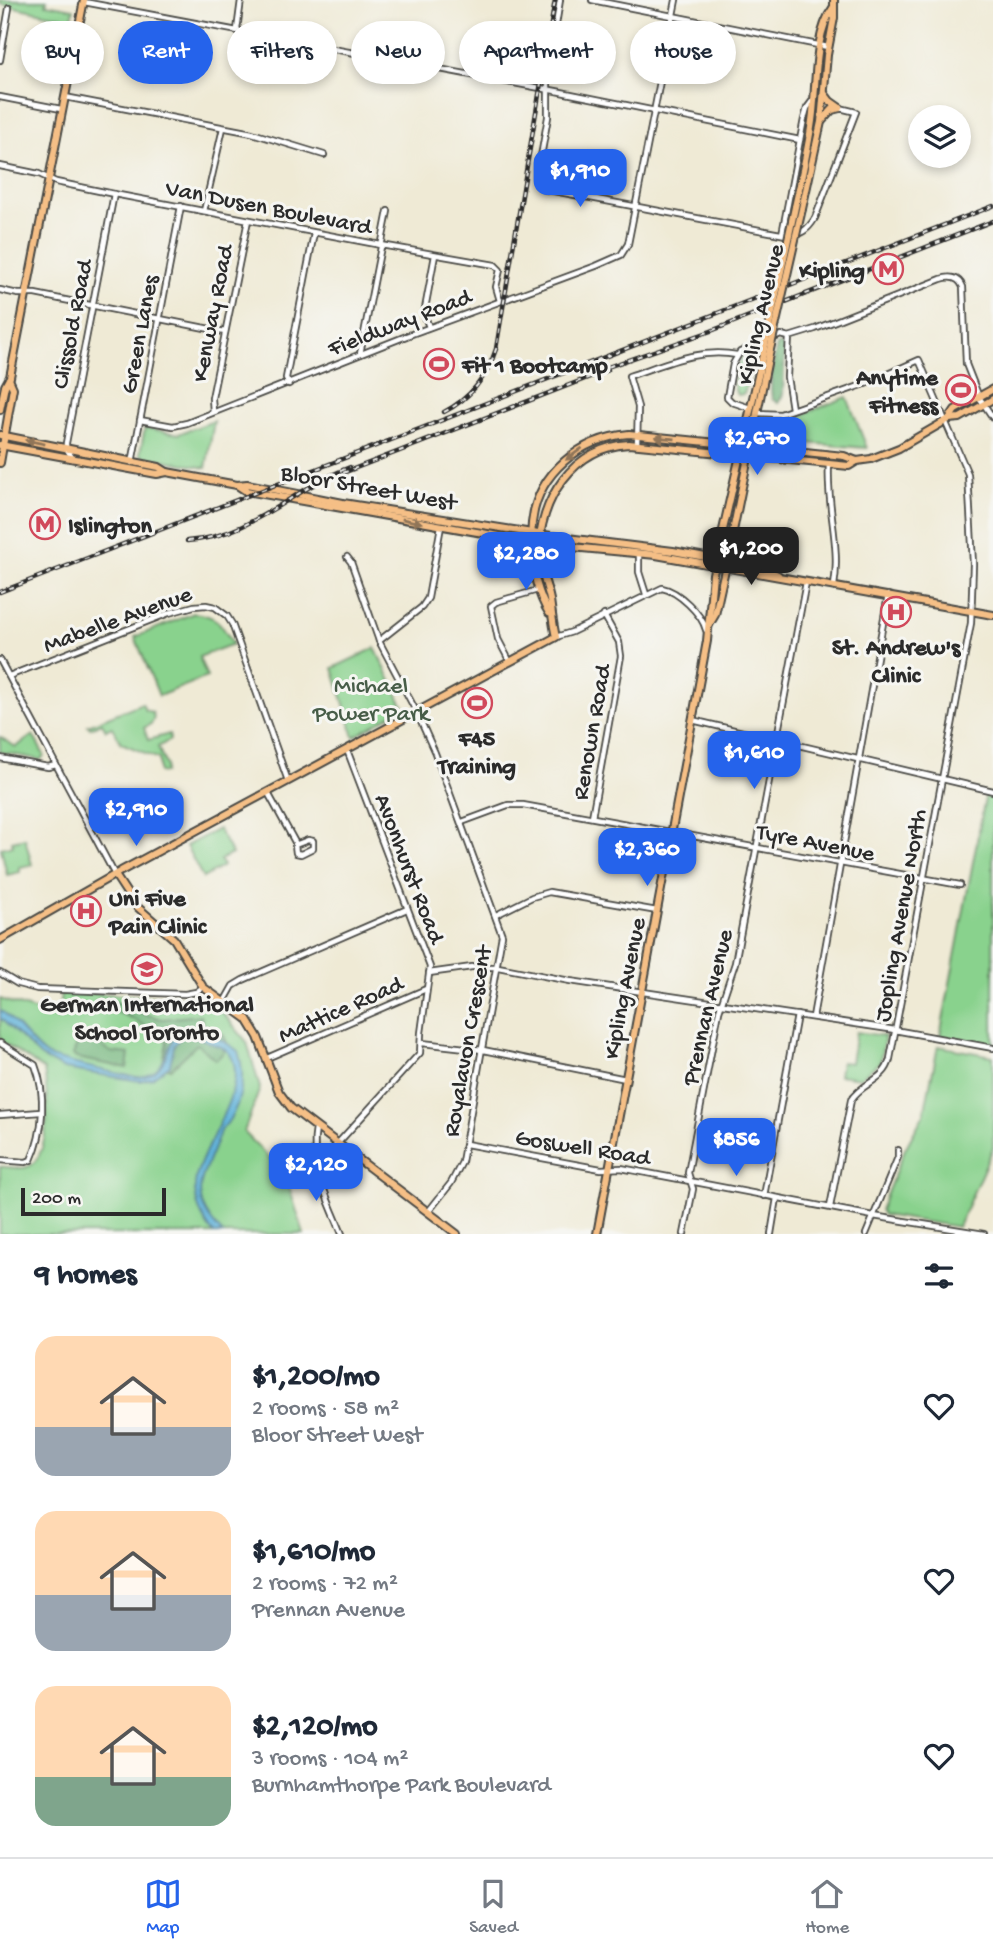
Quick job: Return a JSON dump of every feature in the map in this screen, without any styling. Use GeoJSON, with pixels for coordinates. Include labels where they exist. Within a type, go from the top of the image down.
{"type":"FeatureCollection","features":[{"type":"Feature","properties":{"kind":"main road"},"geometry":{"type":"LineString","coordinates":[[0,410],[9,379],[84,1]]}},
{"type":"Feature","properties":{"kind":"main road","name":"Kipling Avenue"},"geometry":{"type":"LineString","coordinates":[[798,208],[814,100],[824,46],[834,18],[834,4]]}},
{"type":"Feature","properties":{"kind":"main road","name":"Kipling Avenue"},"geometry":{"type":"LineString","coordinates":[[709,625],[715,615],[726,564],[757,413],[766,354],[798,208],[821,122],[824,46]]}},
{"type":"Feature","properties":{"kind":"main road"},"geometry":{"type":"LineString","coordinates":[[824,93],[840,108]]}},
{"type":"Feature","properties":{"kind":"main road"},"geometry":{"type":"LineString","coordinates":[[821,122],[829,113],[840,108]]}},
{"type":"Feature","properties":{"kind":"main road","name":"Kipling Avenue"},"geometry":{"type":"LineString","coordinates":[[597,1234],[707,641],[715,562],[750,408],[766,354]]}},
{"type":"Feature","properties":{"kind":"main road"},"geometry":{"type":"LineString","coordinates":[[0,463],[2,436],[13,388],[9,379]]}},
{"type":"Feature","properties":{"kind":"main road"},"geometry":{"type":"LineString","coordinates":[[947,421],[955,410],[993,389]]}},
{"type":"Feature","properties":{"kind":"main road"},"geometry":{"type":"LineString","coordinates":[[0,940],[346,749],[556,637],[533,566],[536,542],[542,534],[551,497],[562,479],[573,468],[605,448],[637,445],[849,466],[899,448],[993,399]]}},
{"type":"Feature","properties":{"kind":"main road"},"geometry":{"type":"LineString","coordinates":[[550,615],[550,602],[532,532],[532,522],[538,500],[549,478],[563,462],[580,449],[618,435],[638,435],[844,456],[857,461]]}},
{"type":"Feature","properties":{"kind":"main road","name":"Bloor Street West"},"geometry":{"type":"LineString","coordinates":[[2,436],[66,448],[131,465]]}},
{"type":"Feature","properties":{"kind":"main road","name":"Bloor Street West"},"geometry":{"type":"LineString","coordinates":[[1,445],[73,459],[159,467],[167,472],[343,503],[542,534],[656,548],[726,564],[759,575],[993,615]]}},
{"type":"Feature","properties":{"kind":"main road","name":"Bloor Street West"},"geometry":{"type":"LineString","coordinates":[[237,485],[246,491],[441,527],[536,542],[715,562]]}},
{"type":"Feature","properties":{"kind":"main road"},"geometry":{"type":"LineString","coordinates":[[115,875],[134,904],[174,939],[203,987],[247,1019],[258,1037],[284,1101],[457,1234]]}},
{"type":"Feature","properties":{"kind":"street"},"geometry":{"type":"LineString","coordinates":[[238,21],[241,0]]}},
{"type":"Feature","properties":{"kind":"street"},"geometry":{"type":"LineString","coordinates":[[560,0],[548,75],[548,117],[537,179],[543,189],[782,234],[802,233],[815,218],[856,112],[840,108]]}},
{"type":"Feature","properties":{"kind":"street"},"geometry":{"type":"LineString","coordinates":[[592,0],[824,46]]}},
{"type":"Feature","properties":{"kind":"street"},"geometry":{"type":"LineString","coordinates":[[635,206],[676,0]]}},
{"type":"Feature","properties":{"kind":"street"},"geometry":{"type":"LineString","coordinates":[[84,1],[227,28]]}},
{"type":"Feature","properties":{"kind":"street"},"geometry":{"type":"LineString","coordinates":[[0,60],[9,8]]}},
{"type":"Feature","properties":{"kind":"street"},"geometry":{"type":"LineString","coordinates":[[337,49],[800,140]]}},
{"type":"Feature","properties":{"kind":"street"},"geometry":{"type":"LineString","coordinates":[[0,97],[61,109]]}},
{"type":"Feature","properties":{"kind":"street"},"geometry":{"type":"LineString","coordinates":[[64,97],[262,136],[324,155]]}},
{"type":"Feature","properties":{"kind":"street","name":"Kipling Avenue"},"geometry":{"type":"LineString","coordinates":[[782,234],[806,112],[814,100]]}},
{"type":"Feature","properties":{"kind":"street"},"geometry":{"type":"LineString","coordinates":[[204,211],[223,128]]}},
{"type":"Feature","properties":{"kind":"street","name":"Van Dusen Boulevard"},"geometry":{"type":"LineString","coordinates":[[0,166],[114,194],[496,266],[499,272],[496,287],[500,301]]}},
{"type":"Feature","properties":{"kind":"street","name":"Clissold Road"},"geometry":{"type":"LineString","coordinates":[[66,448],[114,194]]}},
{"type":"Feature","properties":{"kind":"street","name":"Green Lanes"},"geometry":{"type":"LineString","coordinates":[[131,465],[181,206]]}},
{"type":"Feature","properties":{"kind":"street","name":"Fieldway Road"},"geometry":{"type":"LineString","coordinates":[[139,420],[177,425],[289,384],[429,327],[605,263],[621,255],[628,244],[635,206]]}},
{"type":"Feature","properties":{"kind":"street"},"geometry":{"type":"LineString","coordinates":[[360,354],[388,211]]}},
{"type":"Feature","properties":{"kind":"street","name":"Kenway Road"},"geometry":{"type":"LineString","coordinates":[[214,412],[212,402],[248,220]]}},
{"type":"Feature","properties":{"kind":"street"},"geometry":{"type":"LineString","coordinates":[[289,384],[286,378],[314,233]]}},
{"type":"Feature","properties":{"kind":"street"},"geometry":{"type":"LineString","coordinates":[[429,327],[424,314],[435,255]]}},
{"type":"Feature","properties":{"kind":"street"},"geometry":{"type":"LineString","coordinates":[[637,445],[638,400],[629,376],[693,355],[737,355],[762,342],[781,335],[789,337],[815,329],[946,277],[961,283],[964,355],[979,397],[993,418]]}},
{"type":"Feature","properties":{"kind":"street"},"geometry":{"type":"LineString","coordinates":[[0,290],[225,332]]}},
{"type":"Feature","properties":{"kind":"street"},"geometry":{"type":"LineString","coordinates":[[757,413],[775,414],[792,409],[787,377],[789,337]]}},
{"type":"Feature","properties":{"kind":"street"},"geometry":{"type":"LineString","coordinates":[[737,355],[727,397],[732,402],[750,408]]}},
{"type":"Feature","properties":{"kind":"street","name":"Jopling Avenue North"},"geometry":{"type":"LineString","coordinates":[[792,409],[919,360],[968,474],[973,564],[971,612],[896,1030],[887,1070],[858,1091],[849,1106],[830,1207]]}},
{"type":"Feature","properties":{"kind":"street"},"geometry":{"type":"LineString","coordinates":[[66,448],[73,459]]}},
{"type":"Feature","properties":{"kind":"street"},"geometry":{"type":"LineString","coordinates":[[830,465],[829,485],[836,558],[834,586]]}},
{"type":"Feature","properties":{"kind":"street"},"geometry":{"type":"LineString","coordinates":[[379,641],[422,607],[428,598],[443,518]]}},
{"type":"Feature","properties":{"kind":"street"},"geometry":{"type":"LineString","coordinates":[[639,553],[639,572],[646,594]]}},
{"type":"Feature","properties":{"kind":"street","name":"Royalavon Crescent"},"geometry":{"type":"LineString","coordinates":[[347,557],[379,641],[417,713],[462,822],[502,935],[466,1144],[456,1177],[428,1212]]}},
{"type":"Feature","properties":{"kind":"street","name":"Prennan Avenue"},"geometry":{"type":"LineString","coordinates":[[684,1234],[693,1189],[688,1173],[721,1002],[735,963],[806,581]]}},
{"type":"Feature","properties":{"kind":"street"},"geometry":{"type":"LineString","coordinates":[[556,637],[572,632],[662,588],[673,592],[702,617],[707,641]]}},
{"type":"Feature","properties":{"kind":"street"},"geometry":{"type":"LineString","coordinates":[[510,662],[498,639],[491,606],[496,602],[539,590]]}},
{"type":"Feature","properties":{"kind":"street"},"geometry":{"type":"LineString","coordinates":[[813,1017],[888,596]]}},
{"type":"Feature","properties":{"kind":"street","name":"Mabelle Avenue"},"geometry":{"type":"LineString","coordinates":[[9,676],[169,613],[200,605],[215,607],[227,616],[232,624],[288,781]]}},
{"type":"Feature","properties":{"kind":"street","name":"Renown Road"},"geometry":{"type":"LineString","coordinates":[[592,817],[621,656],[619,642],[604,615]]}},
{"type":"Feature","properties":{"kind":"street"},"geometry":{"type":"LineString","coordinates":[[0,660],[115,875]]}},
{"type":"Feature","properties":{"kind":"street"},"geometry":{"type":"LineString","coordinates":[[692,720],[993,791]]}},
{"type":"Feature","properties":{"kind":"street","name":"Avonhurst Road"},"geometry":{"type":"LineString","coordinates":[[346,749],[429,967],[422,1043]]}},
{"type":"Feature","properties":{"kind":"street"},"geometry":{"type":"LineString","coordinates":[[0,758],[56,765]]}},
{"type":"Feature","properties":{"kind":"street"},"geometry":{"type":"LineString","coordinates":[[268,793],[296,844]]}},
{"type":"Feature","properties":{"kind":"street","name":"Tyre Avenue"},"geometry":{"type":"LineString","coordinates":[[462,822],[515,804],[960,885]]}},
{"type":"Feature","properties":{"kind":"street"},"geometry":{"type":"LineString","coordinates":[[496,915],[528,898],[549,892],[657,911]]}},
{"type":"Feature","properties":{"kind":"street"},"geometry":{"type":"LineString","coordinates":[[224,1002],[233,986],[243,980],[407,909]]}},
{"type":"Feature","properties":{"kind":"street","name":"Mattice Road"},"geometry":{"type":"LineString","coordinates":[[429,974],[472,967],[498,967],[570,981],[721,1002],[993,1048]]}},
{"type":"Feature","properties":{"kind":"street"},"geometry":{"type":"LineString","coordinates":[[0,973],[18,984],[37,989],[185,994],[196,992],[203,987]]}},
{"type":"Feature","properties":{"kind":"street","name":"Mattice Road"},"geometry":{"type":"LineString","coordinates":[[267,1059],[427,989]]}},
{"type":"Feature","properties":{"kind":"street"},"geometry":{"type":"LineString","coordinates":[[764,1196],[797,1015]]}},
{"type":"Feature","properties":{"kind":"street"},"geometry":{"type":"LineString","coordinates":[[0,1043],[35,1065],[41,1086],[41,1124],[31,1160],[0,1160]]}},
{"type":"Feature","properties":{"kind":"street"},"geometry":{"type":"LineString","coordinates":[[318,1165],[415,1060],[422,1043],[483,1050],[625,1079]]}},
{"type":"Feature","properties":{"kind":"street"},"geometry":{"type":"LineString","coordinates":[[0,1115],[41,1112]]}},
{"type":"Feature","properties":{"kind":"street"},"geometry":{"type":"LineString","coordinates":[[316,1128],[319,1178],[342,1234]]}},
{"type":"Feature","properties":{"kind":"street","name":"Goswell Road"},"geometry":{"type":"LineString","coordinates":[[466,1144],[601,1169],[621,1168],[873,1216],[984,1234]]}},
{"type":"Feature","properties":{"kind":"street"},"geometry":{"type":"LineString","coordinates":[[866,1234],[898,1157],[898,1150]]}},
{"type":"Feature","properties":{"kind":"street"},"geometry":{"type":"LineString","coordinates":[[771,1234],[777,1198]]}},
{"type":"Feature","properties":{"kind":"green space"},"geometry":{"type":"Polygon","coordinates":[[[0,0],[47,0],[46,4],[74,9],[72,19],[0,4],[0,0]]]}},
{"type":"Feature","properties":{"kind":"green space"},"geometry":{"type":"Polygon","coordinates":[[[777,345],[785,347],[783,395],[778,403],[772,399],[771,386],[777,345]]]}},
{"type":"Feature","properties":{"kind":"green space"},"geometry":{"type":"Polygon","coordinates":[[[758,349],[744,394],[737,395],[737,367],[742,357],[758,349]]]}},
{"type":"Feature","properties":{"kind":"green space"},"geometry":{"type":"Polygon","coordinates":[[[847,397],[867,448],[806,443],[806,432],[800,415],[847,397]]]}},
{"type":"Feature","properties":{"kind":"green space"},"geometry":{"type":"Polygon","coordinates":[[[214,421],[206,468],[142,456],[140,453],[145,428],[178,434],[214,421]]]}},
{"type":"Feature","properties":{"kind":"green space"},"geometry":{"type":"Polygon","coordinates":[[[194,613],[209,616],[218,622],[233,644],[199,657],[207,677],[159,696],[135,637],[194,613]]]}},
{"type":"Feature","properties":{"kind":"green space","name":"Michael Power Park"},"geometry":{"type":"Polygon","coordinates":[[[375,648],[404,707],[354,737],[333,668],[375,648]]]}},
{"type":"Feature","properties":{"kind":"green space"},"geometry":{"type":"Polygon","coordinates":[[[142,703],[145,710],[152,712],[154,717],[152,723],[144,728],[148,740],[169,734],[170,740],[158,747],[166,766],[165,773],[159,772],[159,759],[121,743],[112,727],[106,730],[102,723],[90,728],[88,725],[142,703]]]}},
{"type":"Feature","properties":{"kind":"green space"},"geometry":{"type":"Polygon","coordinates":[[[33,735],[44,755],[41,760],[0,752],[0,737],[16,747],[33,735]]]}},
{"type":"Feature","properties":{"kind":"green space"},"geometry":{"type":"Polygon","coordinates":[[[986,793],[993,795],[993,1046],[940,1036],[986,793]]]}},
{"type":"Feature","properties":{"kind":"green space"},"geometry":{"type":"Polygon","coordinates":[[[218,829],[232,854],[220,860],[223,866],[203,878],[186,846],[218,829]]]}},
{"type":"Feature","properties":{"kind":"green space"},"geometry":{"type":"Polygon","coordinates":[[[25,838],[32,865],[19,867],[20,872],[7,875],[1,848],[13,845],[12,841],[25,838]]]}},
{"type":"Feature","properties":{"kind":"green space"},"geometry":{"type":"Polygon","coordinates":[[[61,992],[168,997],[196,995],[223,1013],[247,1042],[260,1088],[244,1132],[285,1174],[304,1234],[0,1234],[0,1167],[24,1168],[35,1161],[44,1138],[47,1093],[44,1070],[0,1040],[0,999],[58,1018],[61,992]]]}},
{"type":"Feature","properties":{"kind":"green space"},"geometry":{"type":"Polygon","coordinates":[[[101,999],[125,1004],[144,1014],[162,1019],[201,1015],[202,1024],[223,1034],[227,1043],[216,1060],[197,1044],[171,1069],[162,1066],[167,1042],[164,1035],[127,1016],[101,1007],[95,1002],[101,999]]]}},
{"type":"Feature","properties":{"kind":"green space"},"geometry":{"type":"Polygon","coordinates":[[[856,1032],[885,1036],[880,1062],[860,1078],[839,1075],[841,1062],[851,1063],[856,1032]]]}},
{"type":"Feature","properties":{"kind":"green space"},"geometry":{"type":"Polygon","coordinates":[[[80,1036],[101,1039],[103,1047],[111,1052],[129,1054],[127,1068],[76,1058],[73,1055],[80,1036]]]}},
{"type":"Feature","properties":{"kind":"green space"},"geometry":{"type":"Polygon","coordinates":[[[938,1046],[993,1056],[993,1148],[958,1227],[883,1215],[880,1210],[905,1149],[924,1114],[938,1046]]]}},
{"type":"Feature","properties":{"kind":"water"},"geometry":{"type":"Polygon","coordinates":[[[0,1010],[46,1055],[134,1077],[153,1073],[161,1065],[174,1037],[180,1031],[190,1029],[205,1033],[238,1051],[242,1072],[240,1094],[233,1114],[220,1131],[204,1172],[200,1195],[203,1207],[223,1234],[214,1234],[206,1223],[198,1204],[195,1184],[205,1153],[230,1099],[235,1066],[229,1053],[198,1037],[190,1036],[180,1038],[174,1046],[170,1065],[152,1078],[140,1081],[64,1069],[41,1057],[0,1018],[0,1010]]]}},
{"type":"Feature","properties":{"kind":"railway"},"geometry":{"type":"LineString","coordinates":[[444,412],[477,386],[496,349],[555,0]]}},
{"type":"Feature","properties":{"kind":"railway"},"geometry":{"type":"LineString","coordinates":[[0,592],[993,206]]}},
{"type":"Feature","properties":{"kind":"railway"},"geometry":{"type":"LineString","coordinates":[[599,370],[711,331],[993,221]]}},
{"type":"Feature","properties":{"kind":"railway"},"geometry":{"type":"LineString","coordinates":[[343,473],[608,370]]}},
{"type":"Feature","properties":{"kind":"railway"},"geometry":{"type":"LineString","coordinates":[[187,541],[211,537],[252,521],[309,487],[350,467]]}},
{"type":"Feature","properties":{"kind":"place","name":"Kipling"},"geometry":{"type":"Point","coordinates":[888,269]}},
{"type":"Feature","properties":{"kind":"place","name":"Fit 1 Bootcamp"},"geometry":{"type":"Point","coordinates":[439,364]}},
{"type":"Feature","properties":{"kind":"place","name":"Anytime Fitness"},"geometry":{"type":"Point","coordinates":[961,390]}},
{"type":"Feature","properties":{"kind":"place","name":"Islington"},"geometry":{"type":"Point","coordinates":[45,524]}},
{"type":"Feature","properties":{"kind":"place","name":"St. Andrew's Clinic"},"geometry":{"type":"Point","coordinates":[896,612]}},
{"type":"Feature","properties":{"kind":"place","name":"F45 Training"},"geometry":{"type":"Point","coordinates":[477,703]}},
{"type":"Feature","properties":{"kind":"place","name":"Uni Five Pain Clinic"},"geometry":{"type":"Point","coordinates":[86,911]}},
{"type":"Feature","properties":{"kind":"place","name":"German International School Toronto"},"geometry":{"type":"Point","coordinates":[147,969]}}]}
